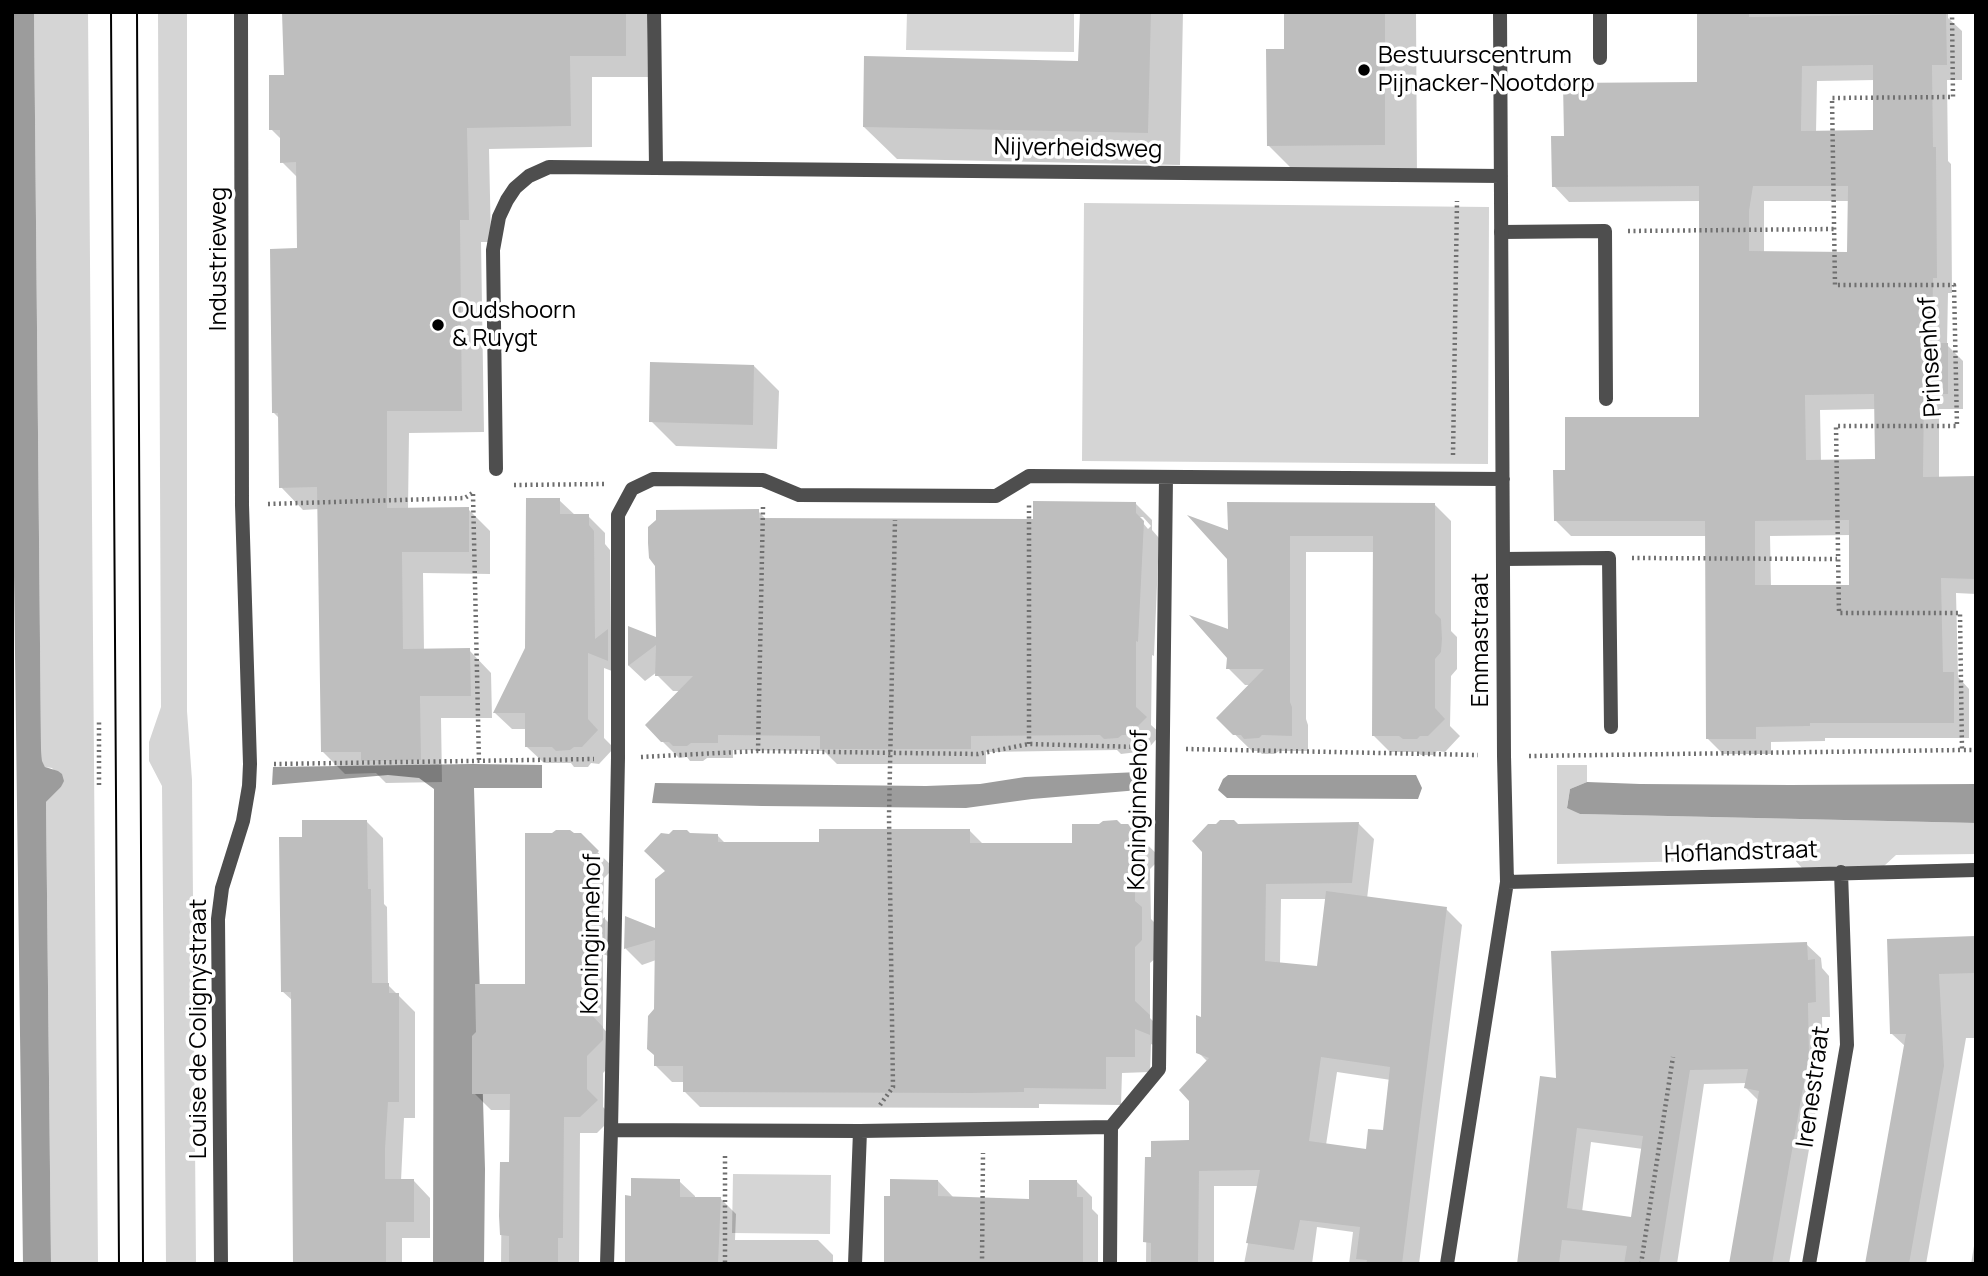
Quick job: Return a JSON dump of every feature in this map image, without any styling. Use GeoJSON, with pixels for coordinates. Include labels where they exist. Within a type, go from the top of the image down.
{"type":"FeatureCollection","features":[{"type":"Feature","properties":{"kind":"street","name":"Industrieweg"},"geometry":{"type":"LineString","coordinates":[[241,12],[243,505]]}},
{"type":"Feature","properties":{"kind":"street"},"geometry":{"type":"LineString","coordinates":[[654,12],[656,168]]}},
{"type":"Feature","properties":{"kind":"street","name":"Emmastraat"},"geometry":{"type":"LineString","coordinates":[[1447,1264],[1507,882],[1500,12]]}},
{"type":"Feature","properties":{"kind":"street"},"geometry":{"type":"LineString","coordinates":[[1600,12],[1600,58]]}},
{"type":"Feature","properties":{"kind":"street","name":"Nijverheidsweg"},"geometry":{"type":"LineString","coordinates":[[496,469],[492,250],[499,217],[515,188],[529,176],[549,167],[1501,176]]}},
{"type":"Feature","properties":{"kind":"street"},"geometry":{"type":"LineString","coordinates":[[1501,232],[1605,231],[1606,399]]}},
{"type":"Feature","properties":{"kind":"street"},"geometry":{"type":"LineString","coordinates":[[632,489],[653,479],[763,480],[799,495],[996,496],[1029,476],[1503,479]]}},
{"type":"Feature","properties":{"kind":"street","name":"Koninginnehof"},"geometry":{"type":"LineString","coordinates":[[1111,1127],[1158,1069],[1166,477]]}},
{"type":"Feature","properties":{"kind":"street","name":"Koninginnehof"},"geometry":{"type":"LineString","coordinates":[[607,1264],[618,758],[618,515],[632,489]]}},
{"type":"Feature","properties":{"kind":"street","name":"Louise de Colignystraat"},"geometry":{"type":"LineString","coordinates":[[221,1264],[218,919],[222,888],[243,821],[250,764],[243,505]]}},
{"type":"Feature","properties":{"kind":"street"},"geometry":{"type":"LineString","coordinates":[[1503,559],[1609,558],[1611,727]]}},
{"type":"Feature","properties":{"kind":"street","name":"Hoflandstraat"},"geometry":{"type":"LineString","coordinates":[[1507,882],[1976,870]]}},
{"type":"Feature","properties":{"kind":"street","name":"Irenestraat"},"geometry":{"type":"LineString","coordinates":[[1809,1264],[1847,1045],[1841,872]]}},
{"type":"Feature","properties":{"kind":"street"},"geometry":{"type":"LineString","coordinates":[[611,1130],[860,1131],[1111,1127],[1110,1264]]}},
{"type":"Feature","properties":{"kind":"street"},"geometry":{"type":"LineString","coordinates":[[855,1264],[860,1131]]}},
{"type":"Feature","properties":{"kind":"path","name":"Prinsenhof"},"geometry":{"type":"LineString","coordinates":[[1952,12],[1953,97],[1832,98],[1835,285],[1954,285],[1957,426],[1836,426],[1837,559],[1839,613],[1960,613],[1962,750]]}},
{"type":"Feature","properties":{"kind":"path"},"geometry":{"type":"LineString","coordinates":[[1452,479],[1457,175]]}},
{"type":"Feature","properties":{"kind":"path"},"geometry":{"type":"LineString","coordinates":[[1605,231],[1834,229]]}},
{"type":"Feature","properties":{"kind":"path"},"geometry":{"type":"LineString","coordinates":[[496,469],[496,485]]}},
{"type":"Feature","properties":{"kind":"path"},"geometry":{"type":"LineString","coordinates":[[1029,476],[1029,744]]}},
{"type":"Feature","properties":{"kind":"path"},"geometry":{"type":"LineString","coordinates":[[758,751],[763,480]]}},
{"type":"Feature","properties":{"kind":"path"},"geometry":{"type":"LineString","coordinates":[[479,762],[473,494],[476,487],[483,484],[612,484],[632,489]]}},
{"type":"Feature","properties":{"kind":"path"},"geometry":{"type":"LineString","coordinates":[[243,505],[464,498],[473,494]]}},
{"type":"Feature","properties":{"kind":"path"},"geometry":{"type":"LineString","coordinates":[[860,1131],[893,1087],[889,817],[896,494]]}},
{"type":"Feature","properties":{"kind":"path"},"geometry":{"type":"LineString","coordinates":[[1609,558],[1837,559]]}},
{"type":"Feature","properties":{"kind":"path"},"geometry":{"type":"LineString","coordinates":[[99,719],[99,785]]}},
{"type":"Feature","properties":{"kind":"path"},"geometry":{"type":"LineString","coordinates":[[250,764],[479,762],[758,751],[978,754],[1029,744],[1504,756],[1976,750]]}},
{"type":"Feature","properties":{"kind":"path"},"geometry":{"type":"LineString","coordinates":[[1642,1264],[1672,1057]]}},
{"type":"Feature","properties":{"kind":"path"},"geometry":{"type":"LineString","coordinates":[[982,1264],[983,1129]]}},
{"type":"Feature","properties":{"kind":"path"},"geometry":{"type":"LineString","coordinates":[[725,1130],[725,1264]]}},
{"type":"Feature","properties":{"kind":"shaded area"},"geometry":{"type":"Polygon","coordinates":[[[12,12],[34,12],[41,749],[45,767],[58,771],[64,781],[46,802],[51,1264],[23,1264],[12,423],[12,12]]]}},
{"type":"Feature","properties":{"kind":"shaded area"},"geometry":{"type":"Polygon","coordinates":[[[34,12],[88,12],[98,1264],[51,1264],[46,802],[61,787],[63,781],[52,768],[45,767],[41,749],[34,12]]]}},
{"type":"Feature","properties":{"kind":"shaded area"},"geometry":{"type":"Polygon","coordinates":[[[158,12],[187,12],[187,711],[192,780],[196,1264],[166,1264],[162,786],[149,761],[149,742],[161,707],[158,12]]]}},
{"type":"Feature","properties":{"kind":"shaded area"},"geometry":{"type":"Polygon","coordinates":[[[907,12],[1074,12],[1074,52],[906,50],[907,12]]]}},
{"type":"Feature","properties":{"kind":"shaded area"},"geometry":{"type":"Polygon","coordinates":[[[1084,203],[1489,207],[1488,464],[1082,461],[1084,203]]]}},
{"type":"Feature","properties":{"kind":"shaded area"},"geometry":{"type":"Polygon","coordinates":[[[542,765],[542,788],[474,788],[485,1169],[484,1264],[433,1264],[434,789],[419,778],[388,775],[272,785],[273,767],[542,765]]]}},
{"type":"Feature","properties":{"kind":"shaded area"},"geometry":{"type":"Polygon","coordinates":[[[1557,765],[1587,765],[1587,782],[1570,789],[1567,807],[1580,814],[1976,823],[1976,854],[1896,855],[1884,866],[1802,868],[1794,859],[1557,864],[1557,765]]]}},
{"type":"Feature","properties":{"kind":"shaded area"},"geometry":{"type":"Polygon","coordinates":[[[1139,772],[1139,790],[1032,799],[966,808],[652,803],[655,783],[926,786],[980,784],[1025,777],[1139,772]]]}},
{"type":"Feature","properties":{"kind":"shaded area"},"geometry":{"type":"Polygon","coordinates":[[[1228,775],[1416,775],[1422,788],[1418,799],[1227,798],[1218,790],[1228,775]]]}},
{"type":"Feature","properties":{"kind":"shaded area"},"geometry":{"type":"Polygon","coordinates":[[[1587,782],[1976,784],[1976,823],[1580,814],[1567,808],[1570,789],[1587,782]]]}},
{"type":"Feature","properties":{"kind":"shaded area"},"geometry":{"type":"Polygon","coordinates":[[[733,1174],[831,1175],[830,1234],[732,1233],[733,1174]]]}},
{"type":"Feature","properties":{"kind":"building"},"geometry":{"type":"Polygon","coordinates":[[[282,12],[626,12],[626,56],[570,56],[571,126],[467,128],[469,220],[460,220],[462,411],[387,411],[387,508],[469,507],[469,552],[402,552],[403,649],[470,648],[471,696],[420,696],[421,760],[361,761],[361,752],[321,752],[317,487],[279,488],[278,413],[272,413],[270,249],[297,248],[296,162],[280,163],[280,130],[269,130],[269,75],[284,75],[282,12]]]}},
{"type":"Feature","properties":{"kind":"building"},"geometry":{"type":"Polygon","coordinates":[[[1080,12],[1151,12],[1148,133],[863,127],[864,56],[1078,61],[1080,12]]]}},
{"type":"Feature","properties":{"kind":"building"},"geometry":{"type":"Polygon","coordinates":[[[1284,12],[1385,12],[1385,145],[1267,146],[1266,49],[1284,49],[1284,12]]]}},
{"type":"Feature","properties":{"kind":"building"},"geometry":{"type":"Polygon","coordinates":[[[1697,12],[1749,12],[1749,17],[1946,14],[1947,65],[1932,65],[1937,278],[1933,278],[1932,343],[1948,343],[1948,394],[1924,394],[1923,477],[1976,476],[1976,579],[1941,578],[1943,672],[1954,672],[1954,723],[1810,723],[1810,726],[1756,727],[1756,739],[1706,739],[1705,521],[1554,521],[1553,470],[1565,470],[1565,417],[1699,417],[1699,186],[1552,187],[1551,136],[1564,136],[1563,83],[1697,82],[1697,12]],[[1873,65],[1802,66],[1801,131],[1873,130],[1873,65]],[[1753,186],[1749,211],[1749,251],[1847,252],[1848,186],[1753,186]],[[1874,394],[1805,395],[1806,460],[1875,459],[1874,394]],[[1849,520],[1755,521],[1755,585],[1849,585],[1849,520]]]}},
{"type":"Feature","properties":{"kind":"building"},"geometry":{"type":"Polygon","coordinates":[[[650,362],[754,365],[753,425],[649,422],[650,362]]]}},
{"type":"Feature","properties":{"kind":"building"},"geometry":{"type":"Polygon","coordinates":[[[526,498],[560,498],[560,514],[589,514],[589,525],[594,531],[595,639],[608,629],[608,661],[588,653],[588,719],[598,730],[582,747],[570,750],[525,747],[525,713],[493,713],[525,648],[526,498]]]}},
{"type":"Feature","properties":{"kind":"building"},"geometry":{"type":"Polygon","coordinates":[[[1033,501],[1136,502],[1136,513],[1144,521],[1138,642],[1136,641],[1136,707],[1147,717],[1129,735],[1104,739],[1100,735],[971,736],[971,749],[820,749],[820,736],[718,735],[718,743],[673,746],[669,742],[661,742],[645,725],[693,676],[655,676],[656,645],[628,666],[628,626],[656,637],[655,566],[649,558],[648,527],[656,520],[656,510],[759,509],[759,518],[1033,519],[1033,501]]]}},
{"type":"Feature","properties":{"kind":"building"},"geometry":{"type":"Polygon","coordinates":[[[1227,502],[1435,503],[1435,613],[1441,619],[1442,639],[1441,652],[1435,659],[1435,708],[1445,719],[1428,736],[1403,739],[1399,736],[1372,736],[1373,536],[1290,536],[1292,736],[1262,735],[1259,738],[1244,739],[1241,735],[1233,735],[1216,718],[1264,669],[1226,669],[1227,658],[1189,615],[1228,629],[1227,559],[1187,515],[1228,530],[1227,502]]]}},
{"type":"Feature","properties":{"kind":"building"},"geometry":{"type":"Polygon","coordinates":[[[302,820],[367,820],[372,983],[389,983],[389,993],[399,993],[399,1102],[388,1102],[385,1179],[414,1179],[414,1222],[386,1222],[386,1264],[293,1264],[291,992],[281,992],[279,837],[302,837],[302,820]]]}},
{"type":"Feature","properties":{"kind":"building"},"geometry":{"type":"Polygon","coordinates":[[[1117,820],[1121,824],[1128,824],[1146,841],[1135,852],[1135,901],[1142,907],[1142,940],[1135,947],[1135,1001],[1150,1015],[1150,1035],[1135,1029],[1135,1057],[1106,1057],[1106,1089],[1024,1088],[1024,1092],[970,1093],[683,1092],[683,1066],[654,1066],[654,1055],[647,1049],[648,1016],[654,1009],[655,940],[624,949],[625,916],[655,928],[655,879],[665,871],[644,851],[661,833],[687,830],[690,833],[718,834],[718,842],[819,842],[819,829],[970,829],[970,843],[1072,843],[1072,824],[1099,824],[1117,820]]]}},
{"type":"Feature","properties":{"kind":"building"},"geometry":{"type":"Polygon","coordinates":[[[1220,820],[1234,820],[1238,824],[1359,822],[1352,883],[1266,884],[1265,961],[1317,966],[1326,891],[1447,907],[1402,1264],[1366,1264],[1367,1260],[1356,1259],[1360,1227],[1300,1220],[1294,1250],[1246,1243],[1260,1170],[1199,1171],[1198,1264],[1151,1264],[1151,1243],[1143,1242],[1145,1157],[1151,1157],[1151,1141],[1189,1140],[1189,1101],[1179,1090],[1209,1058],[1196,1053],[1196,1015],[1201,1017],[1202,852],[1192,841],[1208,824],[1216,824],[1220,820]],[[1321,1057],[1309,1141],[1366,1149],[1368,1129],[1383,1130],[1390,1067],[1321,1057]]]}},
{"type":"Feature","properties":{"kind":"building"},"geometry":{"type":"Polygon","coordinates":[[[556,830],[581,833],[599,851],[588,861],[587,931],[605,917],[605,946],[587,939],[587,1010],[603,1027],[603,1040],[587,1056],[587,1089],[598,1100],[580,1117],[564,1117],[563,1238],[558,1238],[558,1264],[509,1264],[509,1236],[500,1235],[499,1216],[500,1162],[509,1162],[510,1094],[472,1094],[472,1036],[476,1032],[475,984],[525,984],[525,833],[552,833],[556,830]]]}},
{"type":"Feature","properties":{"kind":"building"},"geometry":{"type":"Polygon","coordinates":[[[1976,936],[1976,973],[1939,974],[1944,1066],[1909,1264],[1865,1264],[1906,1034],[1890,1034],[1887,939],[1976,936]]]}},
{"type":"Feature","properties":{"kind":"building"},"geometry":{"type":"Polygon","coordinates":[[[1807,942],[1808,960],[1815,959],[1816,1002],[1808,1003],[1809,1054],[1772,1264],[1729,1264],[1759,1091],[1744,1088],[1748,1069],[1690,1070],[1659,1264],[1624,1264],[1627,1246],[1562,1240],[1559,1264],[1517,1264],[1540,1076],[1556,1078],[1551,951],[1807,942]],[[1577,1128],[1567,1208],[1631,1217],[1643,1136],[1577,1128]]]}},
{"type":"Feature","properties":{"kind":"building"},"geometry":{"type":"Polygon","coordinates":[[[631,1178],[680,1179],[680,1197],[721,1197],[718,1264],[625,1264],[625,1195],[631,1196],[631,1178]]]}},
{"type":"Feature","properties":{"kind":"building"},"geometry":{"type":"Polygon","coordinates":[[[890,1179],[938,1180],[938,1196],[1029,1199],[1029,1180],[1077,1180],[1077,1197],[1083,1197],[1083,1264],[884,1264],[884,1196],[890,1196],[890,1179]]]}},
{"type":"Feature","properties":{"kind":"tram line"},"geometry":{"type":"LineString","coordinates":[[111,12],[119,1264]]}},
{"type":"Feature","properties":{"kind":"tram line"},"geometry":{"type":"LineString","coordinates":[[137,12],[143,1264]]}},
{"type":"Feature","properties":{"kind":"place","name":"Bestuurscentrum Pijnacker-Nootdorp"},"geometry":{"type":"Point","coordinates":[1364,70]}},
{"type":"Feature","properties":{"kind":"place","name":"Oudshoorn & Ruygt"},"geometry":{"type":"Point","coordinates":[438,325]}}]}
